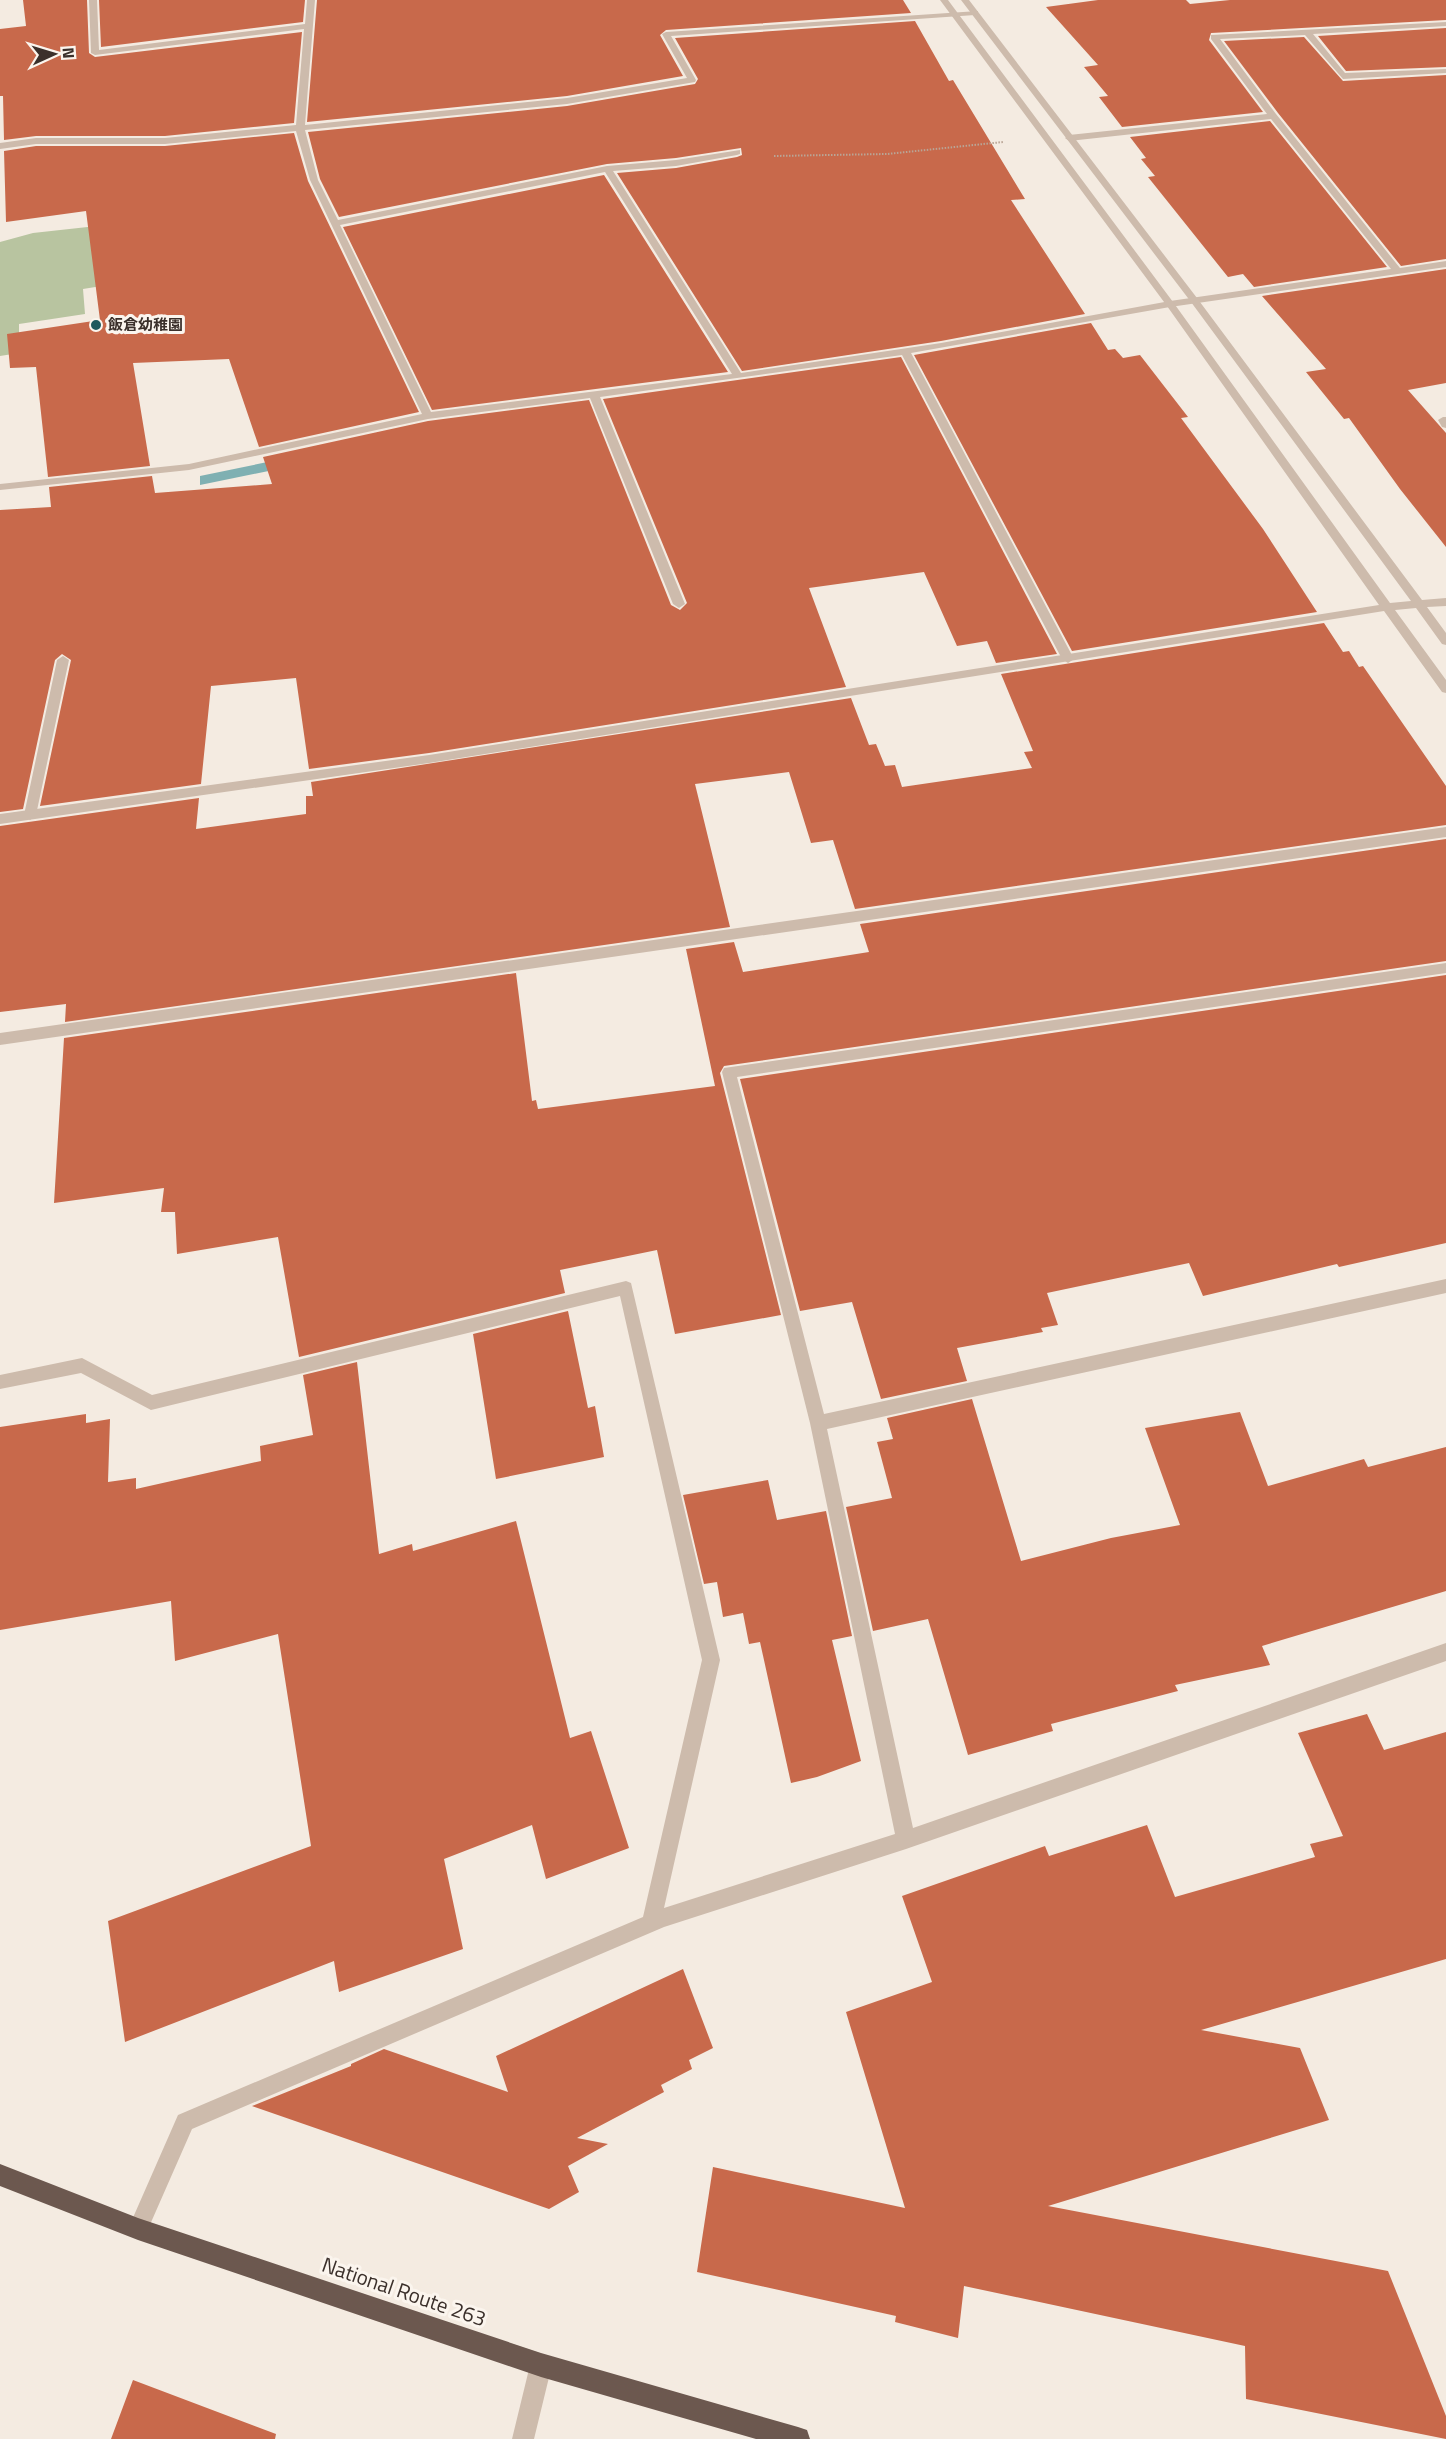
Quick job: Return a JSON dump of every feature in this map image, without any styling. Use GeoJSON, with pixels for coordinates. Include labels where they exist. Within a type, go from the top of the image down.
{"type":"FeatureCollection","features":[{"type":"Feature","properties":{"kind":"highway","name":"National Route 263"},"geometry":{"type":"LineString","coordinates":[[0,2175],[138,2229],[541,2365],[798,2439]]}},
{"type":"Feature","properties":{"kind":"street"},"geometry":{"type":"LineString","coordinates":[[93,0],[95,53],[310,27]]}},
{"type":"Feature","properties":{"kind":"street"},"geometry":{"type":"LineString","coordinates":[[311,0],[300,128],[314,180],[428,416]]}},
{"type":"Feature","properties":{"kind":"street"},"geometry":{"type":"LineString","coordinates":[[944,0],[1170,304],[1446,689]]}},
{"type":"Feature","properties":{"kind":"street"},"geometry":{"type":"LineString","coordinates":[[965,0],[1194,300],[1446,641]]}},
{"type":"Feature","properties":{"kind":"street"},"geometry":{"type":"LineString","coordinates":[[0,146],[36,141],[165,141],[567,102],[692,80],[666,34],[975,13]]}},
{"type":"Feature","properties":{"kind":"street"},"geometry":{"type":"LineString","coordinates":[[1398,271],[1273,116],[1214,37],[1446,24]]}},
{"type":"Feature","properties":{"kind":"street"},"geometry":{"type":"LineString","coordinates":[[1307,32],[1343,76],[1446,71]]}},
{"type":"Feature","properties":{"kind":"street"},"geometry":{"type":"LineString","coordinates":[[1069,138],[1273,116]]}},
{"type":"Feature","properties":{"kind":"street"},"geometry":{"type":"LineString","coordinates":[[335,223],[607,169],[676,163],[737,152]]}},
{"type":"Feature","properties":{"kind":"street"},"geometry":{"type":"LineString","coordinates":[[607,169],[738,376]]}},
{"type":"Feature","properties":{"kind":"street"},"geometry":{"type":"LineString","coordinates":[[0,487],[189,466],[428,416],[738,376],[906,351],[1194,300],[1446,264]]}},
{"type":"Feature","properties":{"kind":"street"},"geometry":{"type":"LineString","coordinates":[[906,351],[1068,659]]}},
{"type":"Feature","properties":{"kind":"street"},"geometry":{"type":"LineString","coordinates":[[594,395],[679,604]]}},
{"type":"Feature","properties":{"kind":"street"},"geometry":{"type":"LineString","coordinates":[[1446,420],[1443,420],[1446,425]]}},
{"type":"Feature","properties":{"kind":"street"},"geometry":{"type":"LineString","coordinates":[[0,819],[429,759],[1388,608],[1446,602]]}},
{"type":"Feature","properties":{"kind":"street"},"geometry":{"type":"LineString","coordinates":[[30,814],[63,660]]}},
{"type":"Feature","properties":{"kind":"street"},"geometry":{"type":"LineString","coordinates":[[0,1039],[1446,832]]}},
{"type":"Feature","properties":{"kind":"street"},"geometry":{"type":"LineString","coordinates":[[906,1840],[818,1423],[729,1072],[1446,968]]}},
{"type":"Feature","properties":{"kind":"street"},"geometry":{"type":"LineString","coordinates":[[818,1423],[1446,1286]]}},
{"type":"Feature","properties":{"kind":"street"},"geometry":{"type":"LineString","coordinates":[[0,1382],[82,1365],[151,1404],[626,1288],[711,1660],[651,1924]]}},
{"type":"Feature","properties":{"kind":"street"},"geometry":{"type":"LineString","coordinates":[[138,2229],[185,2122],[663,1918],[906,1840],[1446,1652]]}},
{"type":"Feature","properties":{"kind":"street"},"geometry":{"type":"LineString","coordinates":[[524,2439],[541,2365]]}},
{"type":"Feature","properties":{"kind":"path"},"geometry":{"type":"LineString","coordinates":[[737,152],[763,156],[876,154],[944,149],[1005,141]]}},
{"type":"Feature","properties":{"kind":"green space"},"geometry":{"type":"Polygon","coordinates":[[[124,223],[207,269],[83,289],[85,314],[19,324],[19,353],[0,356],[0,242],[33,233],[124,223]]]}},
{"type":"Feature","properties":{"kind":"water"},"geometry":{"type":"Polygon","coordinates":[[[326,450],[327,459],[200,485],[200,476],[326,450]]]}},
{"type":"Feature","properties":{"kind":"building"},"geometry":{"type":"Polygon","coordinates":[[[23,0],[87,0],[89,53],[95,57],[302,32],[294,123],[165,136],[36,136],[4,140],[3,96],[0,96],[0,29],[26,26],[23,0]]]}},
{"type":"Feature","properties":{"kind":"building"},"geometry":{"type":"Polygon","coordinates":[[[99,0],[305,0],[303,22],[101,47],[99,0]]]}},
{"type":"Feature","properties":{"kind":"building"},"geometry":{"type":"Polygon","coordinates":[[[317,0],[903,0],[911,13],[666,30],[660,35],[683,76],[567,96],[307,122],[317,0]]]}},
{"type":"Feature","properties":{"kind":"building"},"geometry":{"type":"Polygon","coordinates":[[[1098,0],[1186,0],[1190,4],[1230,0],[1446,0],[1446,20],[1211,33],[1209,40],[1263,112],[1122,127],[1099,97],[1108,96],[1084,67],[1098,65],[1046,7],[1098,0]]]}},
{"type":"Feature","properties":{"kind":"building"},"geometry":{"type":"Polygon","coordinates":[[[915,21],[949,81],[953,80],[1025,199],[1011,200],[1085,314],[941,341],[742,371],[617,173],[676,168],[737,157],[742,155],[741,148],[676,158],[607,164],[339,217],[320,179],[308,132],[567,106],[695,84],[698,79],[675,38],[915,21]]]}},
{"type":"Feature","properties":{"kind":"building"},"geometry":{"type":"Polygon","coordinates":[[[1446,28],[1446,67],[1346,71],[1318,36],[1446,28]]]}},
{"type":"Feature","properties":{"kind":"building"},"geometry":{"type":"Polygon","coordinates":[[[1304,37],[1343,81],[1446,75],[1446,259],[1401,266],[1278,113],[1224,41],[1304,37]]]}},
{"type":"Feature","properties":{"kind":"building"},"geometry":{"type":"Polygon","coordinates":[[[1270,121],[1387,267],[1254,287],[1243,274],[1228,277],[1148,177],[1155,176],[1141,159],[1146,158],[1130,137],[1270,121]]]}},
{"type":"Feature","properties":{"kind":"building"},"geometry":{"type":"Polygon","coordinates":[[[294,133],[308,181],[419,412],[259,447],[229,359],[133,363],[150,466],[48,477],[36,367],[10,368],[7,334],[100,320],[86,211],[6,222],[4,151],[36,146],[165,146],[294,133]]]}},
{"type":"Feature","properties":{"kind":"building"},"geometry":{"type":"Polygon","coordinates":[[[604,175],[728,372],[432,410],[343,227],[604,175]]]}},
{"type":"Feature","properties":{"kind":"building"},"geometry":{"type":"Polygon","coordinates":[[[1446,269],[1446,383],[1408,390],[1446,433],[1446,547],[1400,489],[1349,418],[1344,419],[1306,372],[1326,369],[1262,296],[1446,269]]]}},
{"type":"Feature","properties":{"kind":"building"},"geometry":{"type":"Polygon","coordinates":[[[1091,323],[1108,350],[1115,349],[1123,358],[1140,355],[1188,417],[1181,418],[1263,529],[1317,612],[1072,651],[914,355],[1091,323]]]}},
{"type":"Feature","properties":{"kind":"building"},"geometry":{"type":"Polygon","coordinates":[[[901,357],[1057,654],[996,663],[987,641],[957,646],[924,572],[809,588],[846,687],[429,753],[309,769],[296,678],[211,686],[201,784],[40,806],[71,660],[62,654],[55,660],[23,809],[0,812],[0,510],[51,507],[49,487],[152,476],[155,493],[272,484],[263,457],[428,421],[589,400],[671,605],[680,610],[687,603],[603,399],[901,357]]]}},
{"type":"Feature","properties":{"kind":"building"},"geometry":{"type":"Polygon","coordinates":[[[1324,623],[1343,652],[1349,651],[1359,667],[1363,666],[1446,786],[1446,825],[855,909],[833,840],[811,843],[789,772],[695,784],[730,927],[65,1022],[66,1004],[0,1012],[0,826],[199,798],[196,829],[306,814],[306,796],[313,796],[311,782],[851,698],[869,745],[876,744],[885,766],[895,765],[902,787],[1032,768],[1024,752],[1033,751],[1001,674],[1324,623]]]}},
{"type":"Feature","properties":{"kind":"building"},"geometry":{"type":"Polygon","coordinates":[[[1446,839],[1446,961],[724,1066],[720,1073],[781,1315],[675,1334],[657,1250],[560,1270],[565,1293],[299,1357],[278,1237],[177,1254],[175,1212],[161,1212],[164,1188],[54,1203],[64,1038],[516,973],[532,1101],[536,1100],[538,1109],[715,1086],[686,949],[734,942],[743,972],[869,952],[860,924],[1446,839]]]}},
{"type":"Feature","properties":{"kind":"building"},"geometry":{"type":"Polygon","coordinates":[[[1446,975],[1446,1243],[1339,1267],[1337,1264],[1203,1296],[1189,1263],[1047,1293],[1058,1325],[1041,1328],[1043,1332],[957,1348],[967,1381],[881,1399],[852,1302],[800,1311],[740,1079],[1446,975]]]}},
{"type":"Feature","properties":{"kind":"building"},"geometry":{"type":"Polygon","coordinates":[[[568,1311],[588,1408],[595,1406],[604,1457],[496,1479],[473,1334],[568,1311]]]}},
{"type":"Feature","properties":{"kind":"building"},"geometry":{"type":"Polygon","coordinates":[[[357,1362],[379,1554],[412,1544],[413,1551],[516,1521],[570,1738],[591,1731],[629,1848],[546,1879],[532,1825],[444,1859],[463,1949],[339,1992],[334,1961],[125,2042],[108,1921],[311,1846],[278,1634],[175,1661],[171,1601],[0,1630],[0,1427],[86,1414],[86,1423],[110,1419],[108,1482],[136,1478],[136,1489],[261,1461],[260,1446],[313,1435],[303,1375],[357,1362]]]}},
{"type":"Feature","properties":{"kind":"building"},"geometry":{"type":"Polygon","coordinates":[[[972,1399],[1021,1561],[1111,1538],[1180,1525],[1145,1428],[1240,1412],[1268,1486],[1364,1459],[1368,1467],[1446,1447],[1446,1591],[1262,1646],[1270,1665],[1175,1685],[1178,1691],[1051,1724],[1053,1731],[968,1755],[928,1619],[873,1631],[846,1507],[892,1498],[877,1442],[893,1439],[887,1418],[972,1399]]]}},
{"type":"Feature","properties":{"kind":"building"},"geometry":{"type":"Polygon","coordinates":[[[768,1480],[777,1520],[826,1511],[852,1636],[832,1640],[861,1761],[817,1777],[791,1783],[760,1642],[749,1644],[743,1613],[723,1617],[717,1582],[704,1584],[683,1495],[768,1480]]]}},
{"type":"Feature","properties":{"kind":"building"},"geometry":{"type":"Polygon","coordinates":[[[1367,1714],[1384,1750],[1446,1732],[1446,1959],[1201,2030],[1300,2048],[1329,2120],[1048,2206],[1388,2271],[1446,2416],[1446,2439],[1246,2399],[1245,2346],[964,2286],[958,2338],[895,2322],[896,2316],[697,2272],[713,2167],[905,2208],[846,2012],[932,1982],[902,1896],[1045,1846],[1049,1856],[1147,1825],[1175,1897],[1315,1857],[1310,1844],[1343,1836],[1298,1733],[1367,1714]]]}},
{"type":"Feature","properties":{"kind":"building"},"geometry":{"type":"Polygon","coordinates":[[[683,1969],[713,2048],[689,2060],[692,2069],[661,2085],[664,2092],[577,2138],[608,2144],[568,2166],[579,2192],[549,2209],[252,2106],[351,2066],[384,2049],[508,2092],[496,2056],[683,1969]]]}},
{"type":"Feature","properties":{"kind":"building"},"geometry":{"type":"Polygon","coordinates":[[[133,2380],[276,2434],[275,2439],[111,2439],[133,2380]]]}},
{"type":"Feature","properties":{"kind":"place","name":"飯倉幼稚園"},"geometry":{"type":"Point","coordinates":[96,325]}}]}
